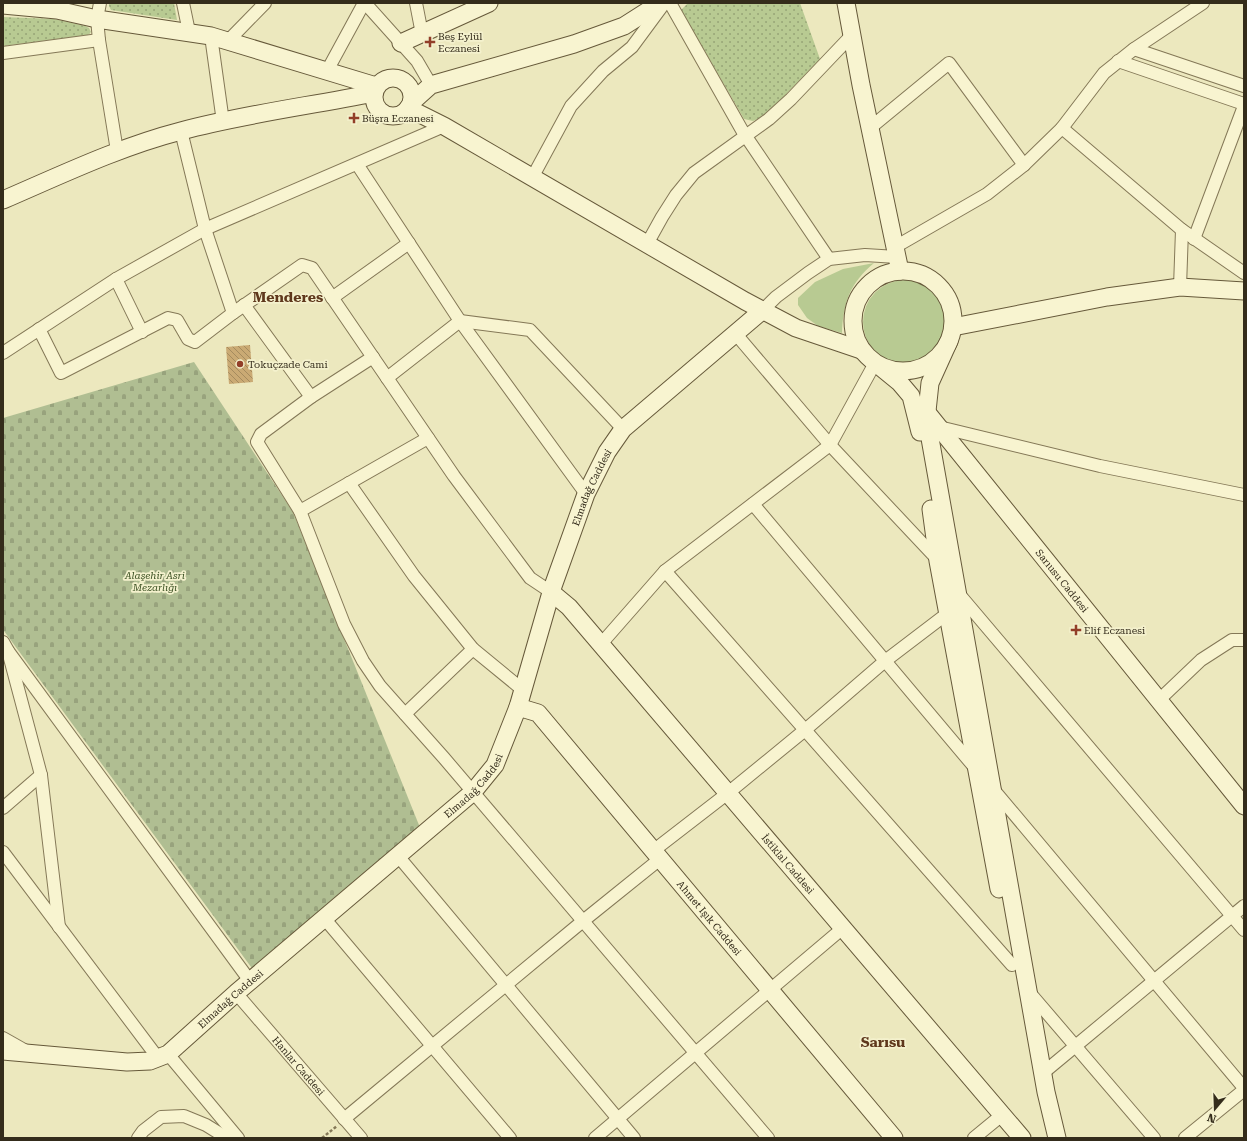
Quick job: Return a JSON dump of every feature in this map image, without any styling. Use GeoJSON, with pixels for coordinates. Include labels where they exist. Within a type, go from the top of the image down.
{"type":"FeatureCollection","features":[{"type":"Feature","properties":{"kind":"street"},"geometry":{"type":"LineString","coordinates":[[183,3],[188,32]]}},
{"type":"Feature","properties":{"kind":"street"},"geometry":{"type":"LineString","coordinates":[[228,41],[265,3]]}},
{"type":"Feature","properties":{"kind":"street"},"geometry":{"type":"LineString","coordinates":[[327,71],[364,3],[417,62],[431,85]]}},
{"type":"Feature","properties":{"kind":"street"},"geometry":{"type":"LineString","coordinates":[[416,3],[422,34]]}},
{"type":"Feature","properties":{"kind":"street"},"geometry":{"type":"LineString","coordinates":[[401,43],[489,3]]}},
{"type":"Feature","properties":{"kind":"street"},"geometry":{"type":"LineString","coordinates":[[431,85],[403,112],[392,116],[380,110],[374,99],[375,90],[381,82],[387,79],[393,78],[431,85],[574,44],[624,26],[660,3]]}},
{"type":"Feature","properties":{"kind":"street"},"geometry":{"type":"LineString","coordinates":[[532,178],[571,106],[603,71],[632,47],[664,3]]}},
{"type":"Feature","properties":{"kind":"street"},"geometry":{"type":"LineString","coordinates":[[670,3],[745,135],[829,259]]}},
{"type":"Feature","properties":{"kind":"street"},"geometry":{"type":"LineString","coordinates":[[846,3],[897,258]]}},
{"type":"Feature","properties":{"kind":"street"},"geometry":{"type":"LineString","coordinates":[[861,350],[854,336],[852,321],[854,306],[861,292],[872,281],[885,274],[897,258],[987,194],[1024,165],[1062,128],[1104,73],[1118,61],[1134,48],[1203,3]]}},
{"type":"Feature","properties":{"kind":"street"},"geometry":{"type":"LineString","coordinates":[[3,5],[57,10],[98,11],[211,36],[327,71],[375,90]]}},
{"type":"Feature","properties":{"kind":"street"},"geometry":{"type":"LineString","coordinates":[[98,11],[98,40],[117,151]]}},
{"type":"Feature","properties":{"kind":"street"},"geometry":{"type":"LineString","coordinates":[[647,244],[676,195],[694,173],[769,118],[791,99],[852,35]]}},
{"type":"Feature","properties":{"kind":"street"},"geometry":{"type":"LineString","coordinates":[[211,36],[223,122]]}},
{"type":"Feature","properties":{"kind":"street"},"geometry":{"type":"LineString","coordinates":[[3,53],[98,40]]}},
{"type":"Feature","properties":{"kind":"street"},"geometry":{"type":"LineString","coordinates":[[1134,48],[1244,86]]}},
{"type":"Feature","properties":{"kind":"street"},"geometry":{"type":"LineString","coordinates":[[1118,61],[1244,105],[1194,239]]}},
{"type":"Feature","properties":{"kind":"street"},"geometry":{"type":"LineString","coordinates":[[870,128],[949,64],[1024,165]]}},
{"type":"Feature","properties":{"kind":"street"},"geometry":{"type":"LineString","coordinates":[[399,79],[408,86],[412,97],[409,106]]}},
{"type":"Feature","properties":{"kind":"street"},"geometry":{"type":"LineString","coordinates":[[3,200],[117,151],[181,131],[287,108],[334,101],[375,90]]}},
{"type":"Feature","properties":{"kind":"street"},"geometry":{"type":"LineString","coordinates":[[334,101],[380,110]]}},
{"type":"Feature","properties":{"kind":"street"},"geometry":{"type":"LineString","coordinates":[[409,106],[762,310],[796,328],[861,350],[877,364],[894,371],[911,371],[927,365],[940,355],[951,334],[1106,297],[1180,287],[1244,291]]}},
{"type":"Feature","properties":{"kind":"street"},"geometry":{"type":"LineString","coordinates":[[3,353],[116,278],[205,229],[444,126]]}},
{"type":"Feature","properties":{"kind":"street"},"geometry":{"type":"LineString","coordinates":[[1062,128],[1182,230],[1244,273]]}},
{"type":"Feature","properties":{"kind":"street"},"geometry":{"type":"LineString","coordinates":[[181,131],[205,229],[232,313]]}},
{"type":"Feature","properties":{"kind":"street"},"geometry":{"type":"LineString","coordinates":[[357,164],[460,321],[586,494]]}},
{"type":"Feature","properties":{"kind":"street"},"geometry":{"type":"LineString","coordinates":[[1180,287],[1182,230]]}},
{"type":"Feature","properties":{"kind":"street"},"geometry":{"type":"LineString","coordinates":[[332,298],[409,243]]}},
{"type":"Feature","properties":{"kind":"street"},"geometry":{"type":"LineString","coordinates":[[762,310],[802,277],[829,259],[865,255],[897,258],[917,273],[933,281],[945,294],[952,310],[951,334],[930,383],[926,412],[1043,1073],[1056,1138]]}},
{"type":"Feature","properties":{"kind":"street"},"geometry":{"type":"LineString","coordinates":[[39,329],[62,373],[168,318],[177,320],[188,339],[195,342],[232,313],[302,265],[312,268],[454,476],[530,578],[551,592]]}},
{"type":"Feature","properties":{"kind":"street"},"geometry":{"type":"LineString","coordinates":[[116,278],[142,332]]}},
{"type":"Feature","properties":{"kind":"street"},"geometry":{"type":"LineString","coordinates":[[244,305],[311,396]]}},
{"type":"Feature","properties":{"kind":"street","name":"Elmadağ Caddesi"},"geometry":{"type":"LineString","coordinates":[[163,1056],[473,792],[495,764],[518,707],[551,592],[586,494],[607,452],[623,429],[762,310]]}},
{"type":"Feature","properties":{"kind":"street"},"geometry":{"type":"LineString","coordinates":[[387,378],[460,321],[530,330],[623,429]]}},
{"type":"Feature","properties":{"kind":"street"},"geometry":{"type":"LineString","coordinates":[[735,333],[830,445],[938,561]]}},
{"type":"Feature","properties":{"kind":"street"},"geometry":{"type":"LineString","coordinates":[[373,357],[311,396],[261,434],[257,442],[300,511],[344,624],[363,661],[380,686],[473,792],[768,1138]]}},
{"type":"Feature","properties":{"kind":"street"},"geometry":{"type":"LineString","coordinates":[[601,644],[665,571],[830,445],[877,364]]}},
{"type":"Feature","properties":{"kind":"street","name":"Sarıusu Caddesi"},"geometry":{"type":"LineString","coordinates":[[877,364],[900,382],[939,427],[1244,806]]}},
{"type":"Feature","properties":{"kind":"street"},"geometry":{"type":"LineString","coordinates":[[912,396],[918,421],[938,561],[1045,1138]]}},
{"type":"Feature","properties":{"kind":"street"},"geometry":{"type":"LineString","coordinates":[[939,427],[1100,466],[1244,495]]}},
{"type":"Feature","properties":{"kind":"street"},"geometry":{"type":"LineString","coordinates":[[300,511],[428,438]]}},
{"type":"Feature","properties":{"kind":"street"},"geometry":{"type":"LineString","coordinates":[[349,483],[414,576],[473,649],[523,690]]}},
{"type":"Feature","properties":{"kind":"street"},"geometry":{"type":"LineString","coordinates":[[753,504],[976,769]]}},
{"type":"Feature","properties":{"kind":"street"},"geometry":{"type":"LineString","coordinates":[[665,571],[1012,966]]}},
{"type":"Feature","properties":{"kind":"street","name":"İstiklal Caddesi"},"geometry":{"type":"LineString","coordinates":[[551,592],[569,607],[601,644],[1022,1138]]}},
{"type":"Feature","properties":{"kind":"street"},"geometry":{"type":"LineString","coordinates":[[957,592],[1244,930]]}},
{"type":"Feature","properties":{"kind":"street"},"geometry":{"type":"LineString","coordinates":[[344,1119],[582,921],[728,793],[805,730],[885,661],[948,613]]}},
{"type":"Feature","properties":{"kind":"street"},"geometry":{"type":"LineString","coordinates":[[1159,700],[1201,660],[1232,640],[1244,640]]}},
{"type":"Feature","properties":{"kind":"street"},"geometry":{"type":"LineString","coordinates":[[6,646],[41,775],[59,927]]}},
{"type":"Feature","properties":{"kind":"street"},"geometry":{"type":"LineString","coordinates":[[6,646],[250,981]]}},
{"type":"Feature","properties":{"kind":"street"},"geometry":{"type":"LineString","coordinates":[[405,714],[473,649]]}},
{"type":"Feature","properties":{"kind":"street","name":"Ahmet Işık Caddesi"},"geometry":{"type":"LineString","coordinates":[[518,707],[538,714],[894,1138]]}},
{"type":"Feature","properties":{"kind":"street"},"geometry":{"type":"LineString","coordinates":[[3,808],[41,775]]}},
{"type":"Feature","properties":{"kind":"street"},"geometry":{"type":"LineString","coordinates":[[993,788],[1244,1089],[1185,1138]]}},
{"type":"Feature","properties":{"kind":"street"},"geometry":{"type":"LineString","coordinates":[[3,852],[59,927],[163,1056],[238,1138]]}},
{"type":"Feature","properties":{"kind":"street"},"geometry":{"type":"LineString","coordinates":[[398,856],[634,1138]]}},
{"type":"Feature","properties":{"kind":"street"},"geometry":{"type":"LineString","coordinates":[[1043,1073],[1244,906]]}},
{"type":"Feature","properties":{"kind":"street"},"geometry":{"type":"LineString","coordinates":[[324,918],[510,1138]]}},
{"type":"Feature","properties":{"kind":"street"},"geometry":{"type":"LineString","coordinates":[[595,1138],[843,928]]}},
{"type":"Feature","properties":{"kind":"street"},"geometry":{"type":"LineString","coordinates":[[1029,992],[1154,1138]]}},
{"type":"Feature","properties":{"kind":"street","name":"Hanlar Caddesi"},"geometry":{"type":"LineString","coordinates":[[236,993],[360,1138]]}},
{"type":"Feature","properties":{"kind":"street"},"geometry":{"type":"LineString","coordinates":[[3,1038],[32,1053]]}},
{"type":"Feature","properties":{"kind":"street"},"geometry":{"type":"LineString","coordinates":[[3,1051],[127,1062],[150,1061],[163,1056]]}},
{"type":"Feature","properties":{"kind":"street"},"geometry":{"type":"LineString","coordinates":[[974,1138],[1002,1115]]}},
{"type":"Feature","properties":{"kind":"street"},"geometry":{"type":"LineString","coordinates":[[138,1138],[143,1131],[161,1117],[184,1116],[206,1125],[227,1138]]}},
{"type":"Feature","properties":{"kind":"path"},"geometry":{"type":"LineString","coordinates":[[322,1138],[344,1119]]}},
{"type":"Feature","properties":{"kind":"green space"},"geometry":{"type":"Polygon","coordinates":[[[109,3],[174,3],[177,20],[111,10],[109,3]]]}},
{"type":"Feature","properties":{"kind":"green space"},"geometry":{"type":"Polygon","coordinates":[[[688,3],[800,3],[820,59],[765,116],[753,121],[744,119],[681,10],[688,3]]]}},
{"type":"Feature","properties":{"kind":"green space"},"geometry":{"type":"Polygon","coordinates":[[[3,17],[54,19],[85,26],[89,28],[91,32],[88,35],[3,46],[3,17]]]}},
{"type":"Feature","properties":{"kind":"green space"},"geometry":{"type":"Polygon","coordinates":[[[874,263],[859,278],[849,294],[844,312],[842,333],[818,326],[807,318],[798,305],[798,298],[815,282],[843,269],[874,263]]]}},
{"type":"Feature","properties":{"kind":"green space"},"geometry":{"type":"Polygon","coordinates":[[[905,280],[913,281],[928,287],[940,299],[946,314],[946,330],[940,345],[928,357],[913,363],[905,364],[897,363],[882,357],[870,345],[864,330],[863,322],[864,314],[870,299],[882,287],[897,281],[905,280]]]}},
{"type":"Feature","properties":{"kind":"green space","name":"Alaşehir Asri Mezarlığı"},"geometry":{"type":"Polygon","coordinates":[[[194,362],[293,512],[421,830],[254,971],[4,631],[3,625],[3,418],[194,362]]]}},
{"type":"Feature","properties":{"kind":"building","name":"Tokuçzade Cami"},"geometry":{"type":"Polygon","coordinates":[[[250,345],[253,382],[229,384],[226,347],[250,345]]]}},
{"type":"Feature","properties":{"kind":"place","name":"Beş Eylül Eczanesi"},"geometry":{"type":"Point","coordinates":[430,42]}},
{"type":"Feature","properties":{"kind":"place","name":"Büşra Eczanesi"},"geometry":{"type":"Point","coordinates":[354,118]}},
{"type":"Feature","properties":{"kind":"place","name":"Tokuçzade Cami"},"geometry":{"type":"Point","coordinates":[240,364]}},
{"type":"Feature","properties":{"kind":"place","name":"Elif Eczanesi"},"geometry":{"type":"Point","coordinates":[1076,630]}},
{"type":"Feature","properties":{"kind":"district","name":"Menderes"},"geometry":{"type":"Point","coordinates":[288,297]}},
{"type":"Feature","properties":{"kind":"district","name":"Sarısu"},"geometry":{"type":"Point","coordinates":[883,1042]}}]}
